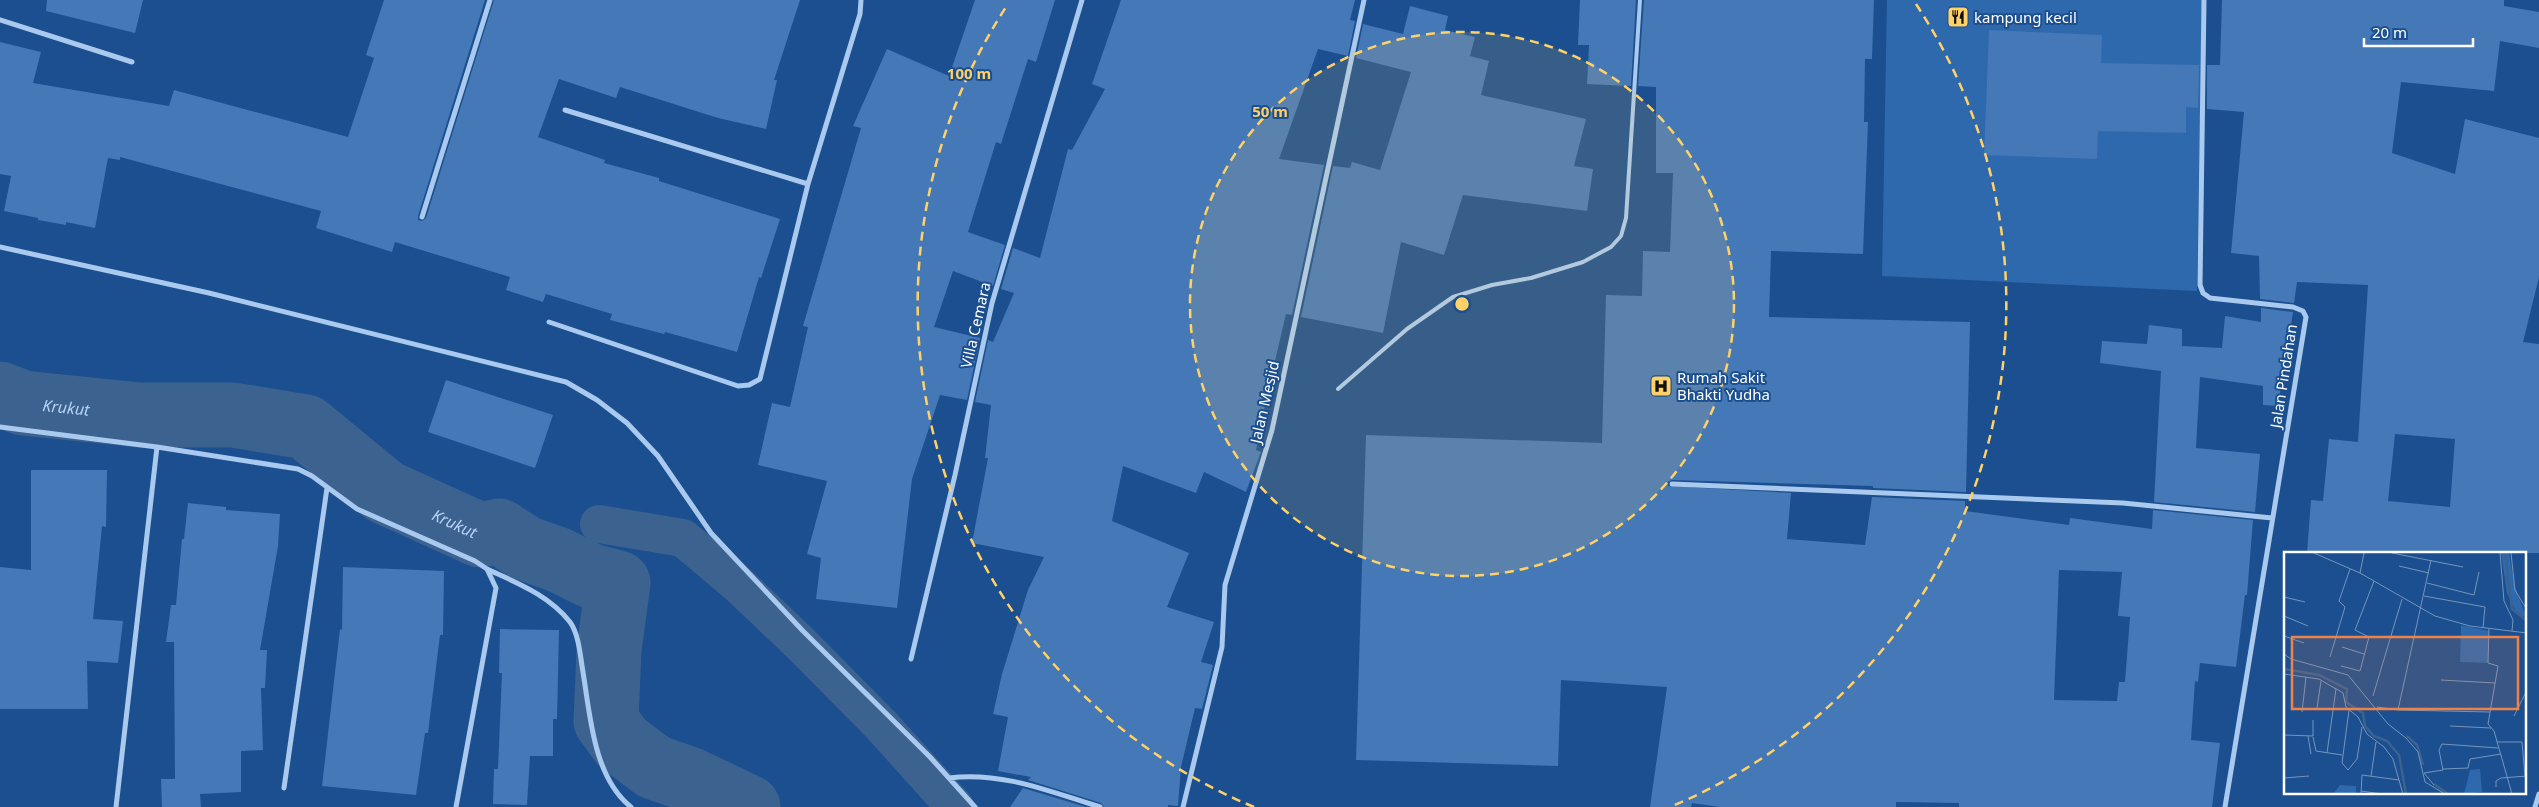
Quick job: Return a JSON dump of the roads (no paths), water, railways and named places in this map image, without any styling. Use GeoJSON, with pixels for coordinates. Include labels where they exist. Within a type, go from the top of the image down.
{"type":"FeatureCollection","features":[{"type":"Feature","properties":{"kind":"street"},"geometry":{"type":"LineString","coordinates":[[422,218],[490,0]]}},
{"type":"Feature","properties":{"kind":"street"},"geometry":{"type":"LineString","coordinates":[[549,322],[738,386],[749,385],[760,379],[808,184],[860,14],[861,0]]}},
{"type":"Feature","properties":{"kind":"street","name":"Villa Cemara"},"geometry":{"type":"LineString","coordinates":[[911,659],[955,476],[992,303],[1012,228],[1082,0]]}},
{"type":"Feature","properties":{"kind":"street","name":"Jalan Mesjid"},"geometry":{"type":"LineString","coordinates":[[1183,807],[1222,647],[1225,585],[1272,430],[1364,0]]}},
{"type":"Feature","properties":{"kind":"street","name":"Jalan Pindahan"},"geometry":{"type":"LineString","coordinates":[[2204,0],[2200,286],[2203,293],[2210,298],[2293,307],[2302,311],[2306,317],[2225,807]]}},
{"type":"Feature","properties":{"kind":"street"},"geometry":{"type":"LineString","coordinates":[[0,20],[132,62]]}},
{"type":"Feature","properties":{"kind":"street"},"geometry":{"type":"LineString","coordinates":[[565,110],[808,184]]}},
{"type":"Feature","properties":{"kind":"street"},"geometry":{"type":"LineString","coordinates":[[0,247],[209,293],[566,382],[597,400],[627,422],[658,456],[718,540],[796,624],[949,778],[975,807]]}},
{"type":"Feature","properties":{"kind":"street"},"geometry":{"type":"LineString","coordinates":[[0,427],[157,447],[298,469],[312,476],[357,509],[450,549],[547,599],[571,624],[581,656],[596,741],[603,766],[618,794],[631,807]]}},
{"type":"Feature","properties":{"kind":"street"},"geometry":{"type":"LineString","coordinates":[[116,807],[157,447]]}},
{"type":"Feature","properties":{"kind":"street"},"geometry":{"type":"LineString","coordinates":[[1672,484],[2123,502],[2272,518]]}},
{"type":"Feature","properties":{"kind":"street"},"geometry":{"type":"LineString","coordinates":[[284,788],[327,488]]}},
{"type":"Feature","properties":{"kind":"street"},"geometry":{"type":"LineString","coordinates":[[456,807],[496,588],[487,569]]}},
{"type":"Feature","properties":{"kind":"street"},"geometry":{"type":"LineString","coordinates":[[949,778],[973,775],[999,778],[1100,807]]}},
{"type":"Feature","properties":{"kind":"street"},"geometry":{"type":"LineString","coordinates":[[2535,807],[2539,794]]}},
{"type":"Feature","properties":{"kind":"lane"},"geometry":{"type":"LineString","coordinates":[[1338,389],[1408,329],[1453,297],[1492,285],[1531,278],[1583,262],[1611,247],[1621,236],[1626,218],[1640,0]]}},
{"type":"Feature","properties":{"kind":"waterway","name":"Krukut"},"geometry":{"type":"LineString","coordinates":[[0,394],[23,403],[140,415],[233,415],[306,427],[385,492],[480,535],[499,531],[525,548],[559,560],[591,576],[618,583],[609,650],[606,721],[622,743],[654,767],[691,780],[748,807]]}},
{"type":"Feature","properties":{"kind":"waterway"},"geometry":{"type":"LineString","coordinates":[[599,524],[683,538],[740,586],[801,644],[882,726],[955,807]]}},
{"type":"Feature","properties":{"kind":"place","name":"kampung kecil"},"geometry":{"type":"Point","coordinates":[1958,17]}},
{"type":"Feature","properties":{"kind":"place","name":"Rumah Sakit Bhakti Yudha"},"geometry":{"type":"Point","coordinates":[1661,386]}}]}
